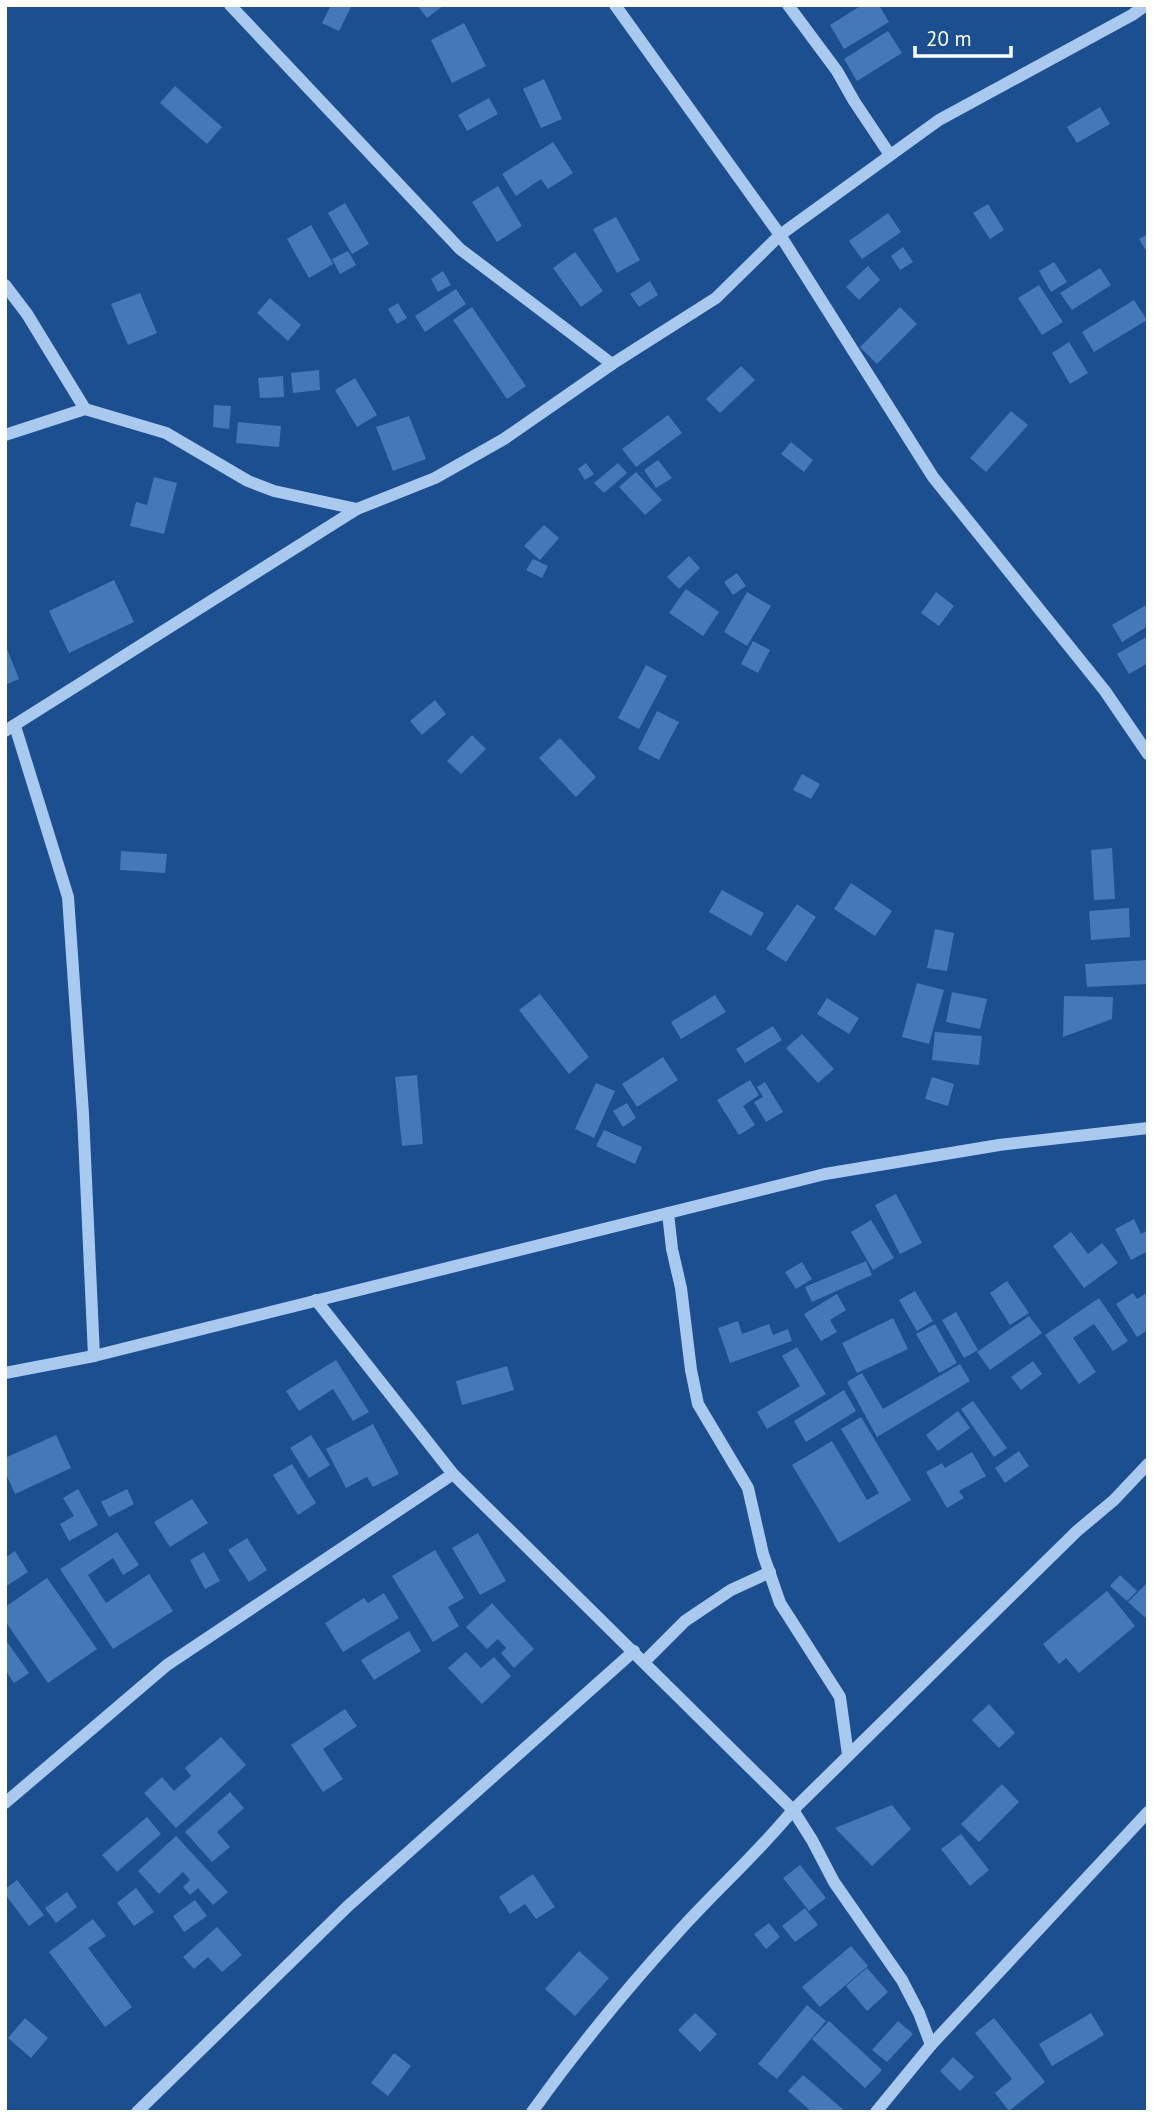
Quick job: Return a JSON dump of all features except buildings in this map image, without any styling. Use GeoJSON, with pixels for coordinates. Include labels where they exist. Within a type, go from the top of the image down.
{"type":"FeatureCollection","features":[{"type":"Feature","properties":{"kind":"street"},"geometry":{"type":"LineString","coordinates":[[230,5],[460,249],[612,364]]}},
{"type":"Feature","properties":{"kind":"street"},"geometry":{"type":"LineString","coordinates":[[615,5],[780,235],[933,477],[1105,691],[1148,754]]}},
{"type":"Feature","properties":{"kind":"street"},"geometry":{"type":"LineString","coordinates":[[788,5],[837,71],[853,101],[890,155]]}},
{"type":"Feature","properties":{"kind":"street"},"geometry":{"type":"LineString","coordinates":[[94,1356],[83,1114],[68,897],[10,728],[357,509],[435,478],[504,439],[612,364],[716,298],[780,235],[939,120],[1130,10],[1146,5]]}},
{"type":"Feature","properties":{"kind":"street"},"geometry":{"type":"LineString","coordinates":[[5,285],[27,314],[85,409]]}},
{"type":"Feature","properties":{"kind":"street"},"geometry":{"type":"LineString","coordinates":[[5,435],[85,409],[166,433],[248,481],[274,491],[357,509]]}},
{"type":"Feature","properties":{"kind":"street"},"geometry":{"type":"LineString","coordinates":[[5,1373],[94,1356],[825,1174],[999,1145],[1148,1128]]}},
{"type":"Feature","properties":{"kind":"street"},"geometry":{"type":"LineString","coordinates":[[668,1213],[698,1405],[748,1488],[780,1603],[840,1697],[848,1755]]}},
{"type":"Feature","properties":{"kind":"street"},"geometry":{"type":"LineString","coordinates":[[316,1300],[453,1474],[793,1810],[834,1882],[902,1980],[931,2045]]}},
{"type":"Feature","properties":{"kind":"street"},"geometry":{"type":"LineString","coordinates":[[532,2112],[652,1962],[774,1834],[793,1810],[1148,1464]]}},
{"type":"Feature","properties":{"kind":"street"},"geometry":{"type":"LineString","coordinates":[[5,1802],[167,1665],[453,1474]]}},
{"type":"Feature","properties":{"kind":"street"},"geometry":{"type":"LineString","coordinates":[[644,1662],[685,1621],[731,1591],[770,1572]]}},
{"type":"Feature","properties":{"kind":"street"},"geometry":{"type":"LineString","coordinates":[[137,2112],[348,1906],[634,1651]]}},
{"type":"Feature","properties":{"kind":"street"},"geometry":{"type":"LineString","coordinates":[[876,2112],[931,2045],[1148,1812]]}}]}
